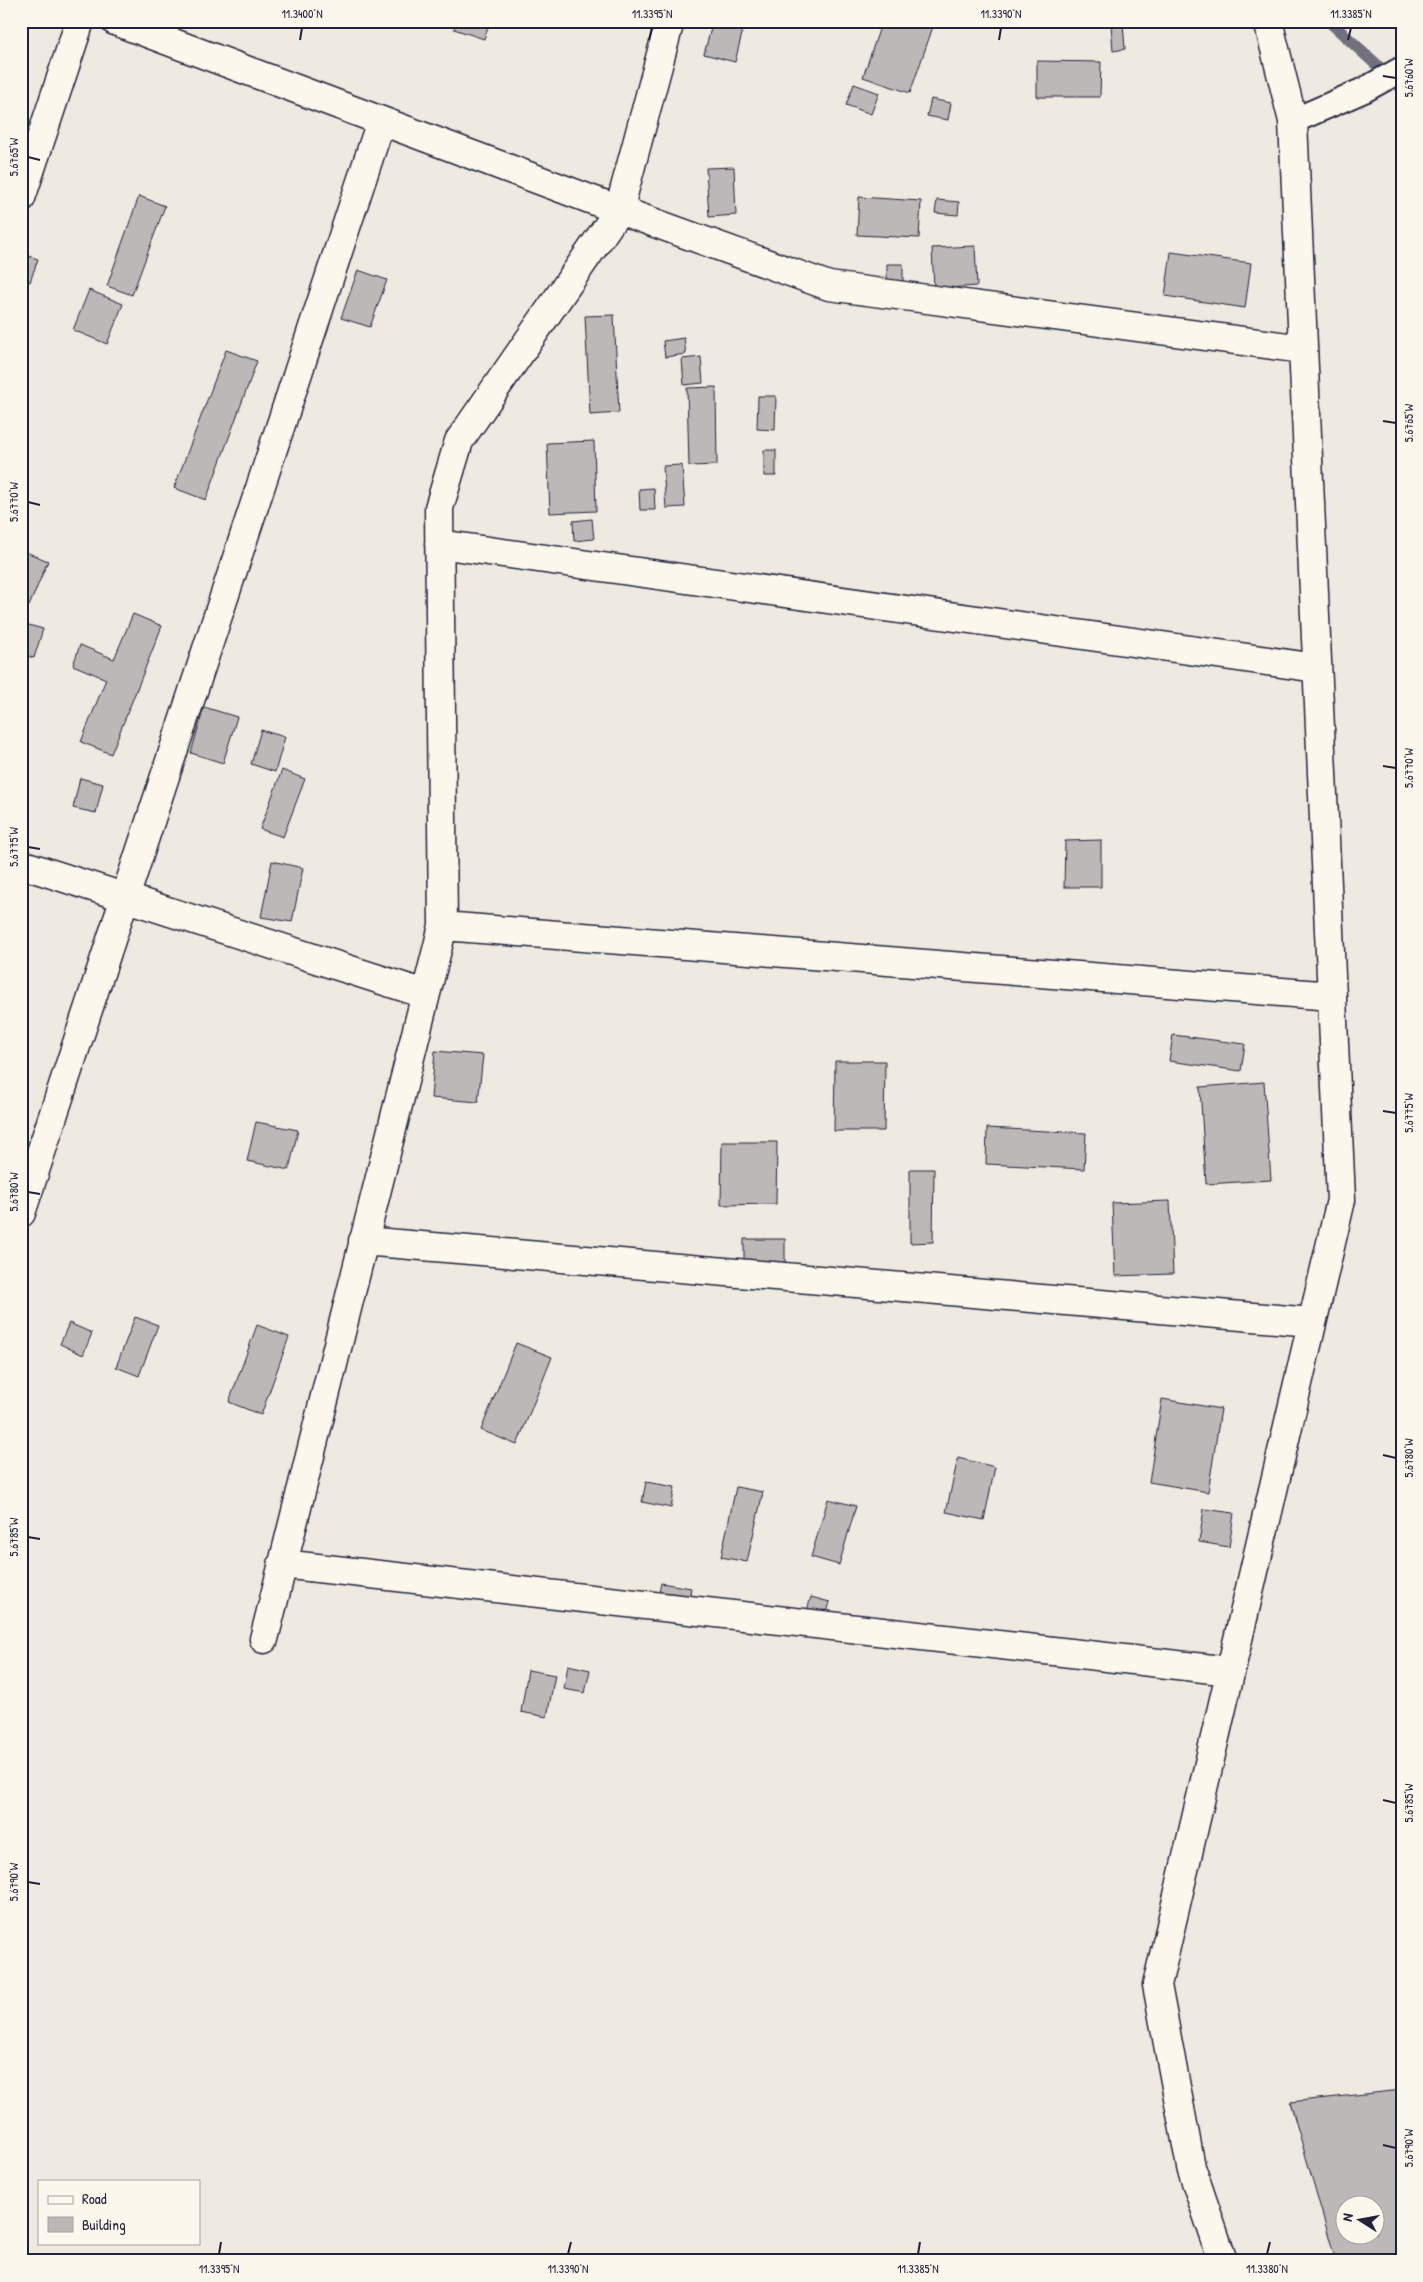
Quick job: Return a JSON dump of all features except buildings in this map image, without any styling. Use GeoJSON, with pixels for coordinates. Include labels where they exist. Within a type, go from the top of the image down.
{"type":"FeatureCollection","features":[{"type":"Feature","properties":{"kind":"street"},"geometry":{"type":"LineString","coordinates":[[21,198],[80,21]]}},
{"type":"Feature","properties":{"kind":"street"},"geometry":{"type":"LineString","coordinates":[[115,21],[619,210],[829,286],[1303,349]]}},
{"type":"Feature","properties":{"kind":"street"},"geometry":{"type":"LineString","coordinates":[[264,1639],[443,926],[439,508],[459,441],[619,210],[670,21]]}},
{"type":"Feature","properties":{"kind":"street"},"geometry":{"type":"LineString","coordinates":[[1223,2261],[1191,2166],[1157,1985],[1341,1200],[1293,120],[1268,21]]}},
{"type":"Feature","properties":{"kind":"street"},"geometry":{"type":"LineString","coordinates":[[21,1213],[381,121]]}},
{"type":"Feature","properties":{"kind":"street"},"geometry":{"type":"LineString","coordinates":[[439,544],[1317,668]]}},
{"type":"Feature","properties":{"kind":"street"},"geometry":{"type":"LineString","coordinates":[[21,864],[425,994]]}},
{"type":"Feature","properties":{"kind":"street"},"geometry":{"type":"LineString","coordinates":[[443,926],[1332,996]]}},
{"type":"Feature","properties":{"kind":"street"},"geometry":{"type":"LineString","coordinates":[[363,1241],[1312,1322]]}},
{"type":"Feature","properties":{"kind":"street"},"geometry":{"type":"LineString","coordinates":[[282,1564],[1230,1671]]}},
{"type":"Feature","properties":{"kind":"lane"},"geometry":{"type":"LineString","coordinates":[[1293,120],[1364,90],[1402,69]]}},
{"type":"Feature","properties":{"kind":"waterway"},"geometry":{"type":"LineString","coordinates":[[1329,21],[1402,88]]}}]}
